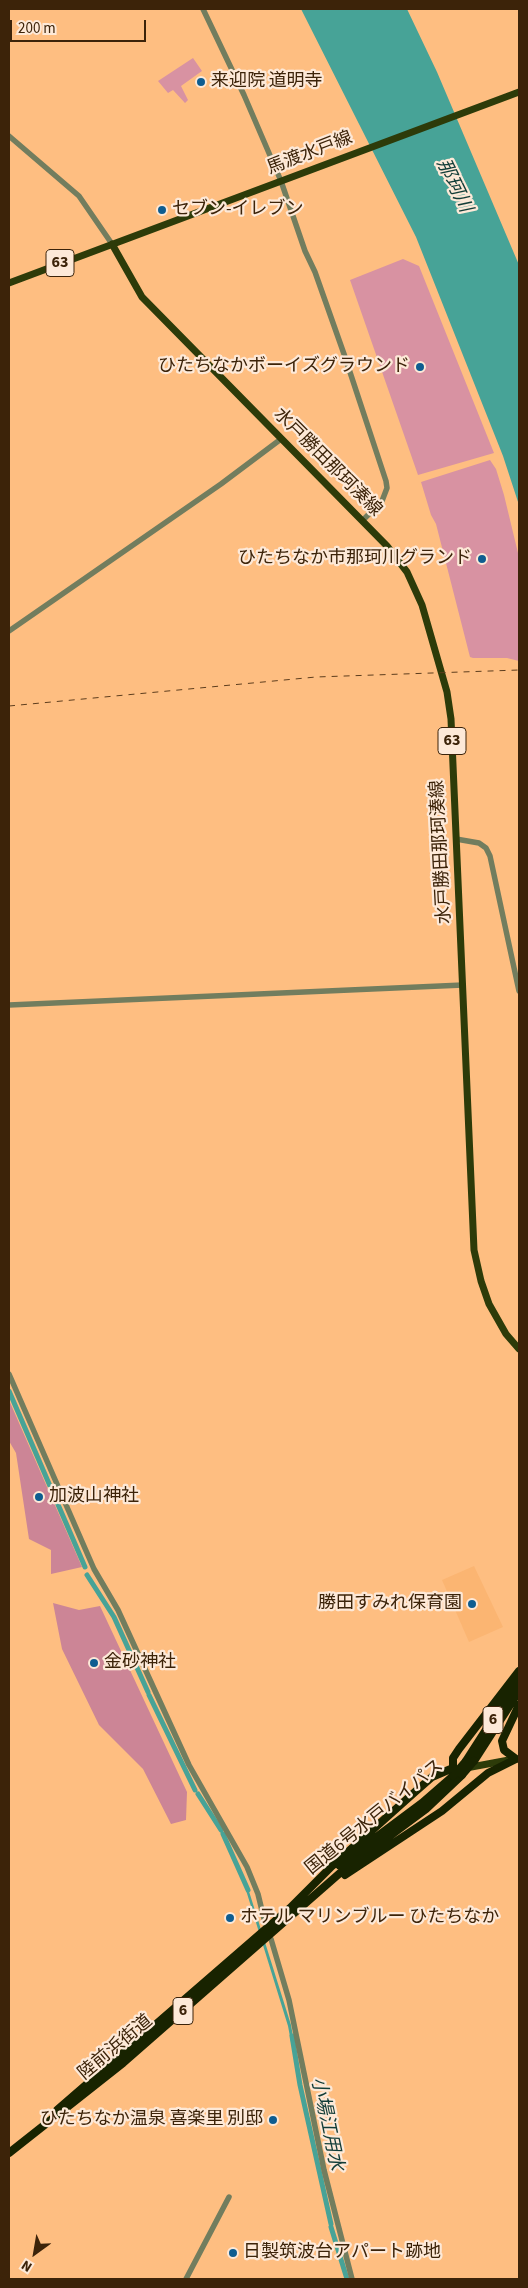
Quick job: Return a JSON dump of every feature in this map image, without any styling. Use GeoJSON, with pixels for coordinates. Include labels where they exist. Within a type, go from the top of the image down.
{"type":"FeatureCollection","features":[{"type":"Feature","properties":{"kind":"highway"},"geometry":{"type":"LineString","coordinates":[[296,1903],[332,1866],[432,1777],[453,1772],[454,1758],[459,1749],[519,1671]]}},
{"type":"Feature","properties":{"kind":"highway","name":"国道6号水戸バイパス"},"geometry":{"type":"LineString","coordinates":[[307,1902],[340,1873],[435,1801],[462,1775],[519,1678]]}},
{"type":"Feature","properties":{"kind":"highway","name":"国道6号水戸バイパス"},"geometry":{"type":"LineString","coordinates":[[296,1903],[350,1857],[426,1800],[453,1772],[470,1761],[519,1691]]}},
{"type":"Feature","properties":{"kind":"highway"},"geometry":{"type":"LineString","coordinates":[[518,1759],[504,1750],[502,1741],[519,1705]]}},
{"type":"Feature","properties":{"kind":"highway"},"geometry":{"type":"LineString","coordinates":[[307,1902],[442,1811],[488,1772],[518,1759]]}},
{"type":"Feature","properties":{"kind":"highway","name":"陸前浜街道"},"geometry":{"type":"LineString","coordinates":[[9,2153],[145,2044],[307,1902]]}},
{"type":"Feature","properties":{"kind":"highway","name":"陸前浜街道"},"geometry":{"type":"LineString","coordinates":[[55,2115],[57,2110],[296,1903]]}},
{"type":"Feature","properties":{"kind":"main road","name":"馬渡水戸線"},"geometry":{"type":"LineString","coordinates":[[112,244],[519,92]]}},
{"type":"Feature","properties":{"kind":"main road","name":"63"},"geometry":{"type":"LineString","coordinates":[[9,283],[112,244]]}},
{"type":"Feature","properties":{"kind":"main road","name":"水戸勝田那珂湊線"},"geometry":{"type":"LineString","coordinates":[[112,244],[142,297],[363,520],[399,560],[413,582],[422,605],[449,705],[471,1190],[477,1265],[484,1294],[493,1312],[506,1334],[519,1348]]}},
{"type":"Feature","properties":{"kind":"main road"},"geometry":{"type":"LineString","coordinates":[[453,1772],[518,1759]]}},
{"type":"Feature","properties":{"kind":"street"},"geometry":{"type":"LineString","coordinates":[[203,9],[244,95],[281,181],[344,354],[386,481],[387,488],[382,501],[363,520]]}},
{"type":"Feature","properties":{"kind":"street"},"geometry":{"type":"LineString","coordinates":[[9,136],[79,196],[112,244]]}},
{"type":"Feature","properties":{"kind":"street"},"geometry":{"type":"LineString","coordinates":[[9,632],[221,484],[281,439]]}},
{"type":"Feature","properties":{"kind":"street"},"geometry":{"type":"LineString","coordinates":[[456,839],[479,843],[486,848],[490,856],[519,991]]}},
{"type":"Feature","properties":{"kind":"street"},"geometry":{"type":"LineString","coordinates":[[9,1005],[463,985]]}},
{"type":"Feature","properties":{"kind":"street"},"geometry":{"type":"LineString","coordinates":[[9,1374],[94,1569],[118,1610],[189,1765],[248,1868],[258,1894],[265,1923]]}},
{"type":"Feature","properties":{"kind":"street"},"geometry":{"type":"LineString","coordinates":[[271,1939],[296,2027],[324,2170],[352,2279]]}},
{"type":"Feature","properties":{"kind":"street"},"geometry":{"type":"LineString","coordinates":[[186,2279],[229,2197]]}},
{"type":"Feature","properties":{"kind":"shaded area"},"geometry":{"type":"Polygon","coordinates":[[[193,58],[202,71],[181,86],[188,100],[185,103],[173,90],[168,93],[158,81],[193,58]]]}},
{"type":"Feature","properties":{"kind":"shaded area","name":"ひたちなかボーイズグラウンド"},"geometry":{"type":"Polygon","coordinates":[[[403,259],[419,266],[494,453],[418,475],[350,280],[403,259]]]}},
{"type":"Feature","properties":{"kind":"shaded area","name":"ひたちなか市那珂川グランド"},"geometry":{"type":"Polygon","coordinates":[[[490,460],[496,469],[504,495],[518,553],[519,661],[507,658],[470,657],[436,524],[431,515],[421,482],[490,460]]]}},
{"type":"Feature","properties":{"kind":"shaded area"},"geometry":{"type":"Polygon","coordinates":[[[9,1400],[82,1567],[51,1574],[51,1550],[29,1539],[16,1453],[9,1441],[9,1400]]]}},
{"type":"Feature","properties":{"kind":"shaded area","name":"勝田すみれ保育園"},"geometry":{"type":"Polygon","coordinates":[[[474,1566],[503,1627],[469,1642],[442,1580],[474,1566]]]}},
{"type":"Feature","properties":{"kind":"shaded area"},"geometry":{"type":"Polygon","coordinates":[[[53,1603],[79,1610],[100,1606],[187,1792],[186,1820],[171,1824],[143,1769],[99,1725],[62,1649],[53,1603]]]}},
{"type":"Feature","properties":{"kind":"water","name":"那珂川"},"geometry":{"type":"Polygon","coordinates":[[[301,9],[407,9],[437,72],[519,265],[519,505],[503,456],[416,237],[301,9]]]}},
{"type":"Feature","properties":{"kind":"water"},"geometry":{"type":"Polygon","coordinates":[[[247,1885],[291,2025],[294,2042],[291,2042],[288,2026],[245,1887],[247,1885]]]}},
{"type":"Feature","properties":{"kind":"waterway","name":"小場江用水"},"geometry":{"type":"LineString","coordinates":[[9,1391],[85,1567]]}},
{"type":"Feature","properties":{"kind":"waterway","name":"小場江用水"},"geometry":{"type":"LineString","coordinates":[[87,1575],[114,1617],[148,1692]]}},
{"type":"Feature","properties":{"kind":"waterway","name":"小場江用水"},"geometry":{"type":"LineString","coordinates":[[149,1695],[195,1790]]}},
{"type":"Feature","properties":{"kind":"waterway","name":"小場江用水"},"geometry":{"type":"LineString","coordinates":[[198,1794],[221,1830]]}},
{"type":"Feature","properties":{"kind":"waterway","name":"小場江用水"},"geometry":{"type":"LineString","coordinates":[[223,1834],[248,1890]]}},
{"type":"Feature","properties":{"kind":"waterway","name":"小場江用水"},"geometry":{"type":"LineString","coordinates":[[292,2036],[300,2085],[331,2224]]}},
{"type":"Feature","properties":{"kind":"waterway","name":"小場江用水"},"geometry":{"type":"LineString","coordinates":[[331,2227],[347,2279]]}},
{"type":"Feature","properties":{"kind":"railway"},"geometry":{"type":"LineString","coordinates":[[9,706],[316,677],[519,670]]}},
{"type":"Feature","properties":{"kind":"place","name":"来迎院 道明寺"},"geometry":{"type":"Point","coordinates":[201,82]}},
{"type":"Feature","properties":{"kind":"place","name":"セブン-イレブン"},"geometry":{"type":"Point","coordinates":[162,210]}},
{"type":"Feature","properties":{"kind":"place","name":"ひたちなかボーイズグラウンド"},"geometry":{"type":"Point","coordinates":[420,367]}},
{"type":"Feature","properties":{"kind":"place","name":"ひたちなか市那珂川グランド"},"geometry":{"type":"Point","coordinates":[482,559]}},
{"type":"Feature","properties":{"kind":"place","name":"加波山神社"},"geometry":{"type":"Point","coordinates":[39,1497]}},
{"type":"Feature","properties":{"kind":"place","name":"勝田すみれ保育園"},"geometry":{"type":"Point","coordinates":[472,1604]}},
{"type":"Feature","properties":{"kind":"place","name":"金砂神社"},"geometry":{"type":"Point","coordinates":[94,1663]}},
{"type":"Feature","properties":{"kind":"place","name":"ホテル マリンブルー ひたちなか"},"geometry":{"type":"Point","coordinates":[230,1918]}},
{"type":"Feature","properties":{"kind":"place","name":"ひたちなか温泉 喜楽里 別邸"},"geometry":{"type":"Point","coordinates":[273,2120]}},
{"type":"Feature","properties":{"kind":"place","name":"日製筑波台アパート跡地"},"geometry":{"type":"Point","coordinates":[233,2253]}}]}
